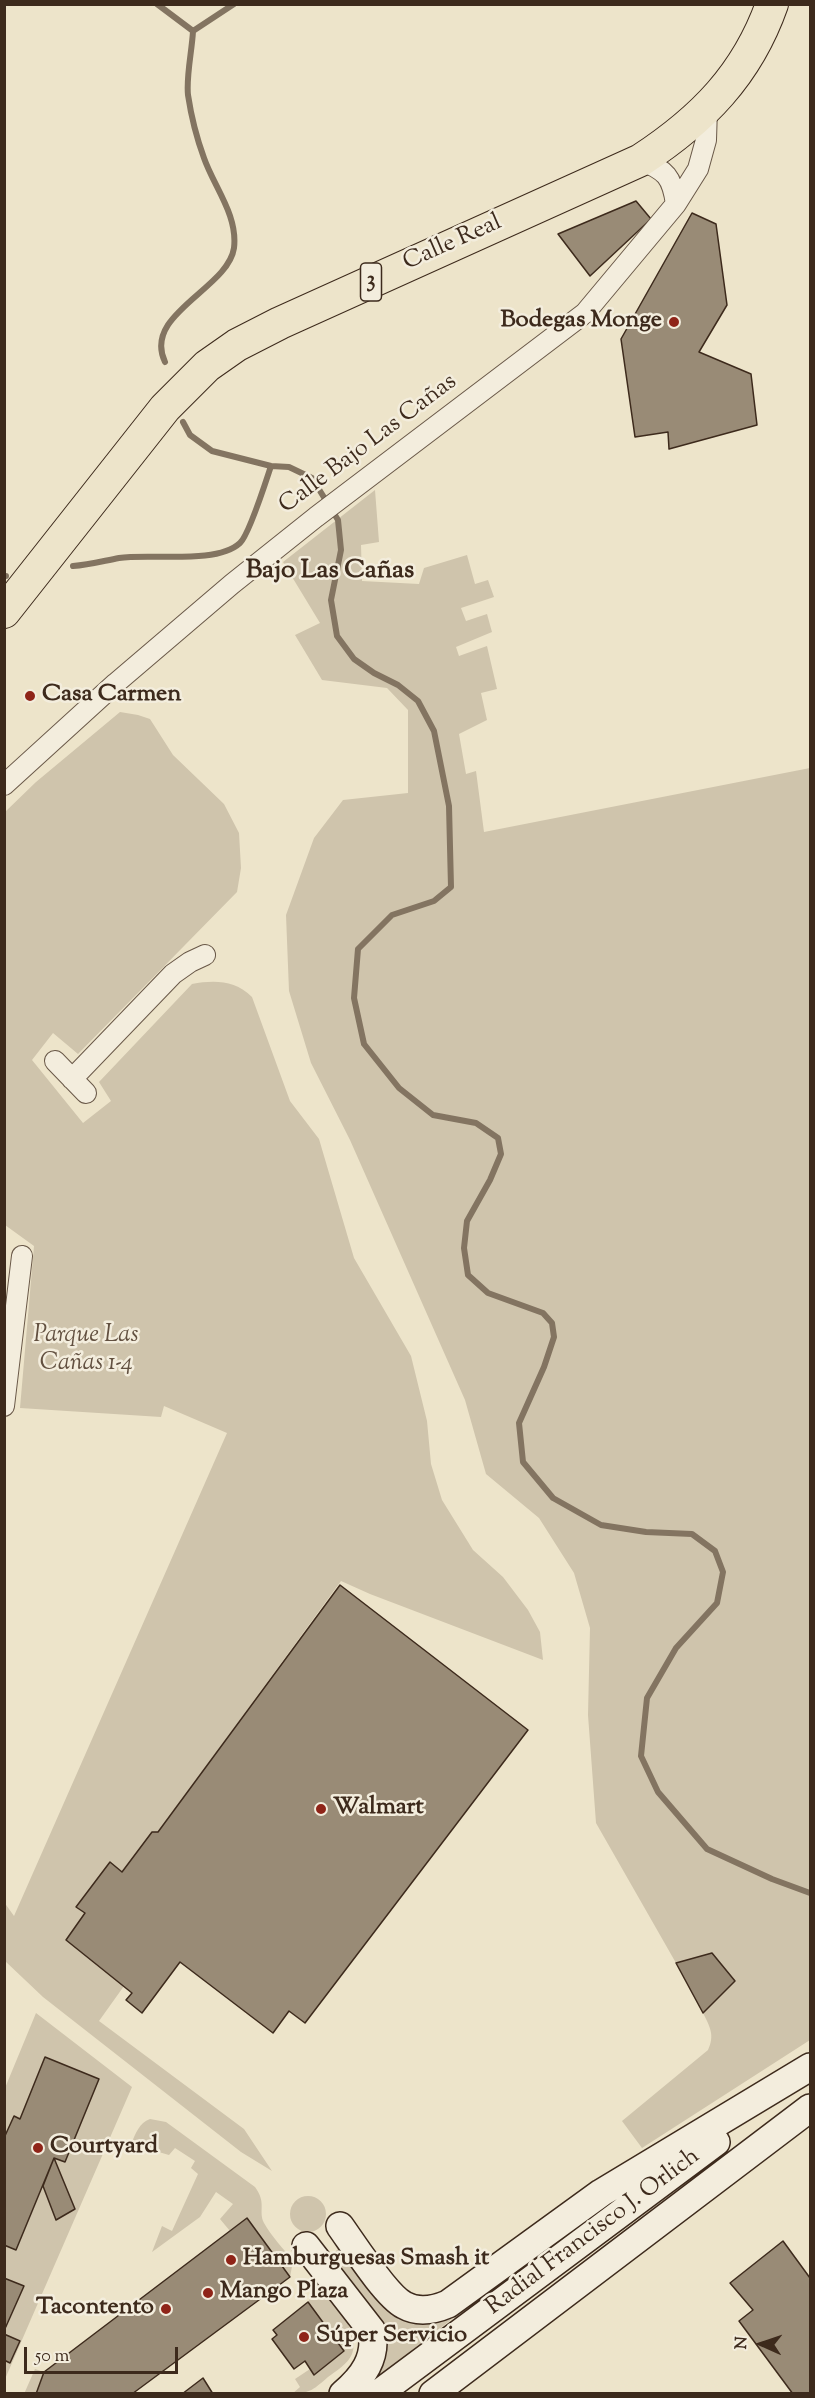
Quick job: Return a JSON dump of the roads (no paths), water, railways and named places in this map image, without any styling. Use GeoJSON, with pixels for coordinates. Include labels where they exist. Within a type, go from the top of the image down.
{"type":"FeatureCollection","features":[{"type":"Feature","properties":{"kind":"main road","name":"Calle Real"},"geometry":{"type":"LineString","coordinates":[[4,612],[165,408],[207,366],[229,350],[280,323],[641,160],[676,137],[707,108],[744,66],[765,26],[772,4]]}},
{"type":"Feature","properties":{"kind":"main road"},"geometry":{"type":"LineString","coordinates":[[340,2226],[392,2296],[404,2305],[429,2310],[439,2308],[448,2304],[601,2193],[810,2067]]}},
{"type":"Feature","properties":{"kind":"main road","name":"Radial Francisco J. Orlich"},"geometry":{"type":"LineString","coordinates":[[378,2394],[810,2072]]}},
{"type":"Feature","properties":{"kind":"main road","name":"Radial Francisco J. Orlich"},"geometry":{"type":"LineString","coordinates":[[433,2394],[810,2108]]}},
{"type":"Feature","properties":{"kind":"main road"},"geometry":{"type":"LineString","coordinates":[[306,2246],[372,2331],[375,2345],[370,2362],[362,2375],[343,2394]]}},
{"type":"Feature","properties":{"kind":"street","name":"Calle Bajo Las Cañas"},"geometry":{"type":"LineString","coordinates":[[4,785],[116,683],[232,584],[316,517],[585,313],[676,204],[698,169],[706,140],[707,108]]}},
{"type":"Feature","properties":{"kind":"street"},"geometry":{"type":"LineString","coordinates":[[641,160],[668,175],[674,186],[676,204]]}},
{"type":"Feature","properties":{"kind":"street"},"geometry":{"type":"LineString","coordinates":[[72,1079],[173,974],[190,962],[205,956]]}},
{"type":"Feature","properties":{"kind":"street"},"geometry":{"type":"LineString","coordinates":[[55,1061],[86,1093]]}},
{"type":"Feature","properties":{"kind":"street"},"geometry":{"type":"LineString","coordinates":[[4,1406],[22,1256]]}},
{"type":"Feature","properties":{"kind":"waterway"},"geometry":{"type":"LineString","coordinates":[[157,4],[193,31]]}},
{"type":"Feature","properties":{"kind":"waterway"},"geometry":{"type":"LineString","coordinates":[[165,362],[161,345],[165,330],[175,316],[228,263],[234,248],[229,213],[201,151],[188,95],[193,31],[234,4]]}},
{"type":"Feature","properties":{"kind":"waterway"},"geometry":{"type":"LineString","coordinates":[[183,422],[190,435],[212,451],[271,466],[289,467],[312,478],[338,520],[341,550],[331,600],[337,636],[354,659],[374,673],[398,685],[418,701],[434,731],[449,806],[451,887],[434,901],[392,915],[358,949],[354,998],[364,1044],[399,1088],[433,1115],[476,1123],[498,1138],[501,1154],[490,1180],[467,1221],[464,1248],[468,1275],[488,1293],[543,1313],[552,1323],[554,1337],[544,1367],[519,1423],[523,1462],[553,1498],[601,1525],[646,1532],[692,1534],[715,1551],[723,1572],[717,1603],[676,1648],[647,1698],[641,1756],[658,1792],[707,1849],[772,1879],[810,1893]]}},
{"type":"Feature","properties":{"kind":"waterway"},"geometry":{"type":"LineString","coordinates":[[73,566],[119,558],[200,556],[229,550],[244,538],[271,466]]}},
{"type":"Feature","properties":{"kind":"place","name":"Bodegas Monge"},"geometry":{"type":"Point","coordinates":[674,322]}},
{"type":"Feature","properties":{"kind":"place","name":"Casa Carmen"},"geometry":{"type":"Point","coordinates":[30,696]}},
{"type":"Feature","properties":{"kind":"place","name":"Walmart"},"geometry":{"type":"Point","coordinates":[321,1809]}},
{"type":"Feature","properties":{"kind":"place","name":"Courtyard"},"geometry":{"type":"Point","coordinates":[38,2148]}},
{"type":"Feature","properties":{"kind":"place","name":"Hamburguesas Smash it"},"geometry":{"type":"Point","coordinates":[231,2260]}},
{"type":"Feature","properties":{"kind":"place","name":"Mango Plaza"},"geometry":{"type":"Point","coordinates":[208,2293]}},
{"type":"Feature","properties":{"kind":"place","name":"Tacontento"},"geometry":{"type":"Point","coordinates":[166,2309]}},
{"type":"Feature","properties":{"kind":"place","name":"Súper Servicio"},"geometry":{"type":"Point","coordinates":[304,2337]}},
{"type":"Feature","properties":{"kind":"district","name":"Bajo Las Cañas"},"geometry":{"type":"Point","coordinates":[330,573]}},
{"type":"Feature","properties":{"kind":"park label","name":"Parque Las Cañas 1-4"},"geometry":{"type":"Point","coordinates":[86,1351]}}]}
